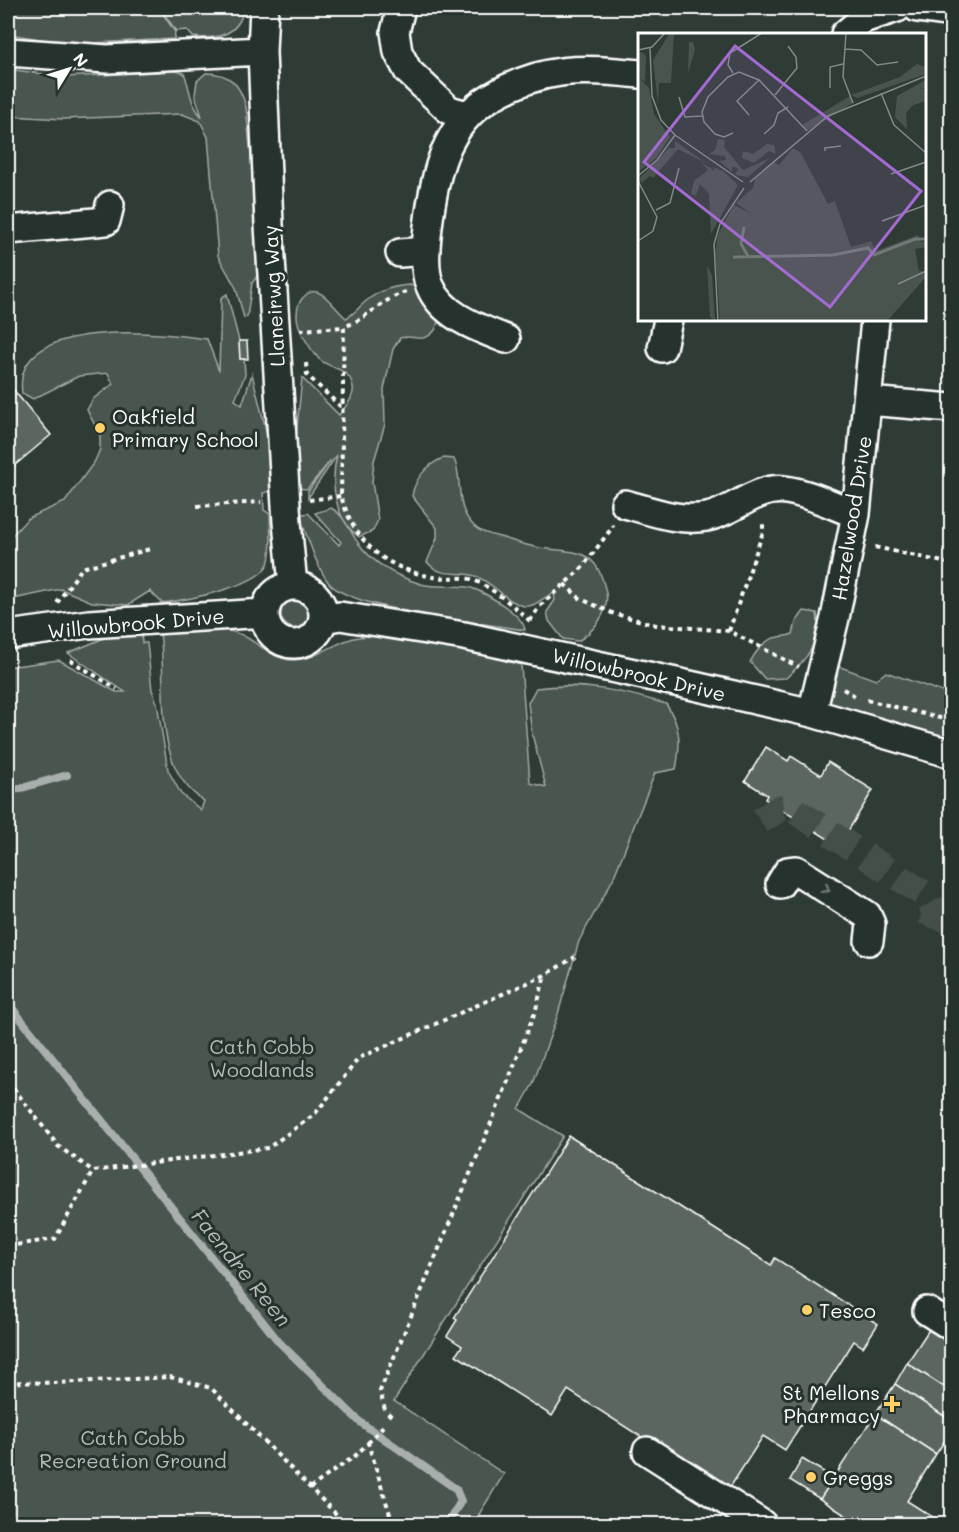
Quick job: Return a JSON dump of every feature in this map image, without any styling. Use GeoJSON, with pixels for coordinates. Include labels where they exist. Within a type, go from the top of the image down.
{"type":"FeatureCollection","features":[{"type":"Feature","properties":{"kind":"street","name":"Llaneirwg Way"},"geometry":{"type":"LineString","coordinates":[[264,8],[262,51],[275,332],[293,585]]}},
{"type":"Feature","properties":{"kind":"street"},"geometry":{"type":"LineString","coordinates":[[401,8],[395,32],[398,52],[408,71],[448,110],[467,115]]}},
{"type":"Feature","properties":{"kind":"street"},"geometry":{"type":"LineString","coordinates":[[846,33],[863,19],[897,8]]}},
{"type":"Feature","properties":{"kind":"street"},"geometry":{"type":"LineString","coordinates":[[917,8],[951,13]]}},
{"type":"Feature","properties":{"kind":"street"},"geometry":{"type":"LineString","coordinates":[[8,52],[107,59],[262,51]]}},
{"type":"Feature","properties":{"kind":"street"},"geometry":{"type":"LineString","coordinates":[[506,339],[464,322],[446,308],[430,286],[413,252],[445,149],[467,115],[489,98],[537,76],[578,69],[638,74]]}},
{"type":"Feature","properties":{"kind":"street"},"geometry":{"type":"LineString","coordinates":[[8,230],[106,221],[110,205]]}},
{"type":"Feature","properties":{"kind":"street"},"geometry":{"type":"LineString","coordinates":[[662,348],[668,321]]}},
{"type":"Feature","properties":{"kind":"street","name":"Hazelwood Drive"},"geometry":{"type":"LineString","coordinates":[[812,713],[856,514],[874,321]]}},
{"type":"Feature","properties":{"kind":"street"},"geometry":{"type":"LineString","coordinates":[[868,401],[951,408]]}},
{"type":"Feature","properties":{"kind":"street"},"geometry":{"type":"LineString","coordinates":[[625,504],[690,518],[709,517],[761,494],[785,490],[856,514]]}},
{"type":"Feature","properties":{"kind":"street"},"geometry":{"type":"LineString","coordinates":[[293,585],[304,587],[315,594],[322,605],[323,619],[320,629],[311,639],[291,644],[279,641],[270,633],[264,620],[265,613],[268,599],[273,593],[293,585]]}},
{"type":"Feature","properties":{"kind":"street","name":"Willowbrook Drive"},"geometry":{"type":"LineString","coordinates":[[8,635],[89,624],[265,613]]}},
{"type":"Feature","properties":{"kind":"street","name":"Willowbrook Drive"},"geometry":{"type":"LineString","coordinates":[[323,619],[340,616],[464,636],[812,713],[951,754]]}},
{"type":"Feature","properties":{"kind":"street"},"geometry":{"type":"LineString","coordinates":[[780,884],[788,871],[796,870],[847,902],[867,915],[872,924],[869,941]]}},
{"type":"Feature","properties":{"kind":"street"},"geometry":{"type":"LineString","coordinates":[[927,1311],[951,1327]]}},
{"type":"Feature","properties":{"kind":"street"},"geometry":{"type":"LineString","coordinates":[[647,1451],[762,1524]]}},
{"type":"Feature","properties":{"kind":"path"},"geometry":{"type":"LineString","coordinates":[[275,332],[345,327],[368,316],[394,295],[430,286]]}},
{"type":"Feature","properties":{"kind":"path"},"geometry":{"type":"LineString","coordinates":[[345,327],[341,407],[341,496],[347,516],[359,537],[388,562],[412,573],[472,579],[507,601],[531,621]]}},
{"type":"Feature","properties":{"kind":"path"},"geometry":{"type":"LineString","coordinates":[[307,375],[341,407]]}},
{"type":"Feature","properties":{"kind":"path"},"geometry":{"type":"LineString","coordinates":[[729,631],[763,532],[761,494]]}},
{"type":"Feature","properties":{"kind":"path"},"geometry":{"type":"LineString","coordinates":[[309,500],[341,496]]}},
{"type":"Feature","properties":{"kind":"path"},"geometry":{"type":"LineString","coordinates":[[197,506],[261,502]]}},
{"type":"Feature","properties":{"kind":"path"},"geometry":{"type":"LineString","coordinates":[[532,630],[531,621],[539,607],[582,568],[601,546],[614,526],[620,506],[625,504]]}},
{"type":"Feature","properties":{"kind":"path"},"geometry":{"type":"LineString","coordinates":[[851,542],[951,564]]}},
{"type":"Feature","properties":{"kind":"path"},"geometry":{"type":"LineString","coordinates":[[38,631],[82,568],[150,549]]}},
{"type":"Feature","properties":{"kind":"path"},"geometry":{"type":"LineString","coordinates":[[564,584],[581,599],[634,621],[729,631],[820,676],[856,697],[951,721]]}},
{"type":"Feature","properties":{"kind":"path"},"geometry":{"type":"LineString","coordinates":[[70,660],[117,689]]}},
{"type":"Feature","properties":{"kind":"path"},"geometry":{"type":"LineString","coordinates":[[8,1081],[58,1146],[93,1171],[267,1148],[315,1114],[359,1058],[545,975],[574,957]]}},
{"type":"Feature","properties":{"kind":"path"},"geometry":{"type":"LineString","coordinates":[[391,1416],[385,1410],[380,1391],[503,1094],[536,1008],[545,975]]}},
{"type":"Feature","properties":{"kind":"path"},"geometry":{"type":"LineString","coordinates":[[8,1246],[55,1239],[93,1171]]}},
{"type":"Feature","properties":{"kind":"path"},"geometry":{"type":"LineString","coordinates":[[8,1382],[55,1383],[170,1377],[194,1381],[211,1388],[346,1524]]}},
{"type":"Feature","properties":{"kind":"path"},"geometry":{"type":"LineString","coordinates":[[310,1488],[355,1456],[384,1425]]}},
{"type":"Feature","properties":{"kind":"path"},"geometry":{"type":"LineString","coordinates":[[368,1443],[393,1524]]}},
{"type":"Feature","properties":{"kind":"green space"},"geometry":{"type":"Polygon","coordinates":[[[8,8],[159,8],[175,32],[174,39],[71,44],[8,34],[8,8]]]}},
{"type":"Feature","properties":{"kind":"green space"},"geometry":{"type":"Polygon","coordinates":[[[160,8],[244,8],[232,30],[226,34],[202,38],[193,37],[187,30],[176,31],[160,8]]]}},
{"type":"Feature","properties":{"kind":"green space"},"geometry":{"type":"Polygon","coordinates":[[[8,69],[64,77],[176,71],[184,73],[192,101],[202,117],[195,95],[197,81],[206,73],[222,75],[233,81],[241,92],[246,107],[256,206],[258,275],[252,283],[247,317],[244,318],[236,288],[218,256],[208,137],[200,121],[182,114],[64,119],[8,116],[8,69]]]}},
{"type":"Feature","properties":{"kind":"green space"},"geometry":{"type":"Polygon","coordinates":[[[411,285],[432,304],[436,310],[438,323],[435,330],[428,336],[400,338],[393,349],[384,389],[385,424],[374,461],[372,482],[378,520],[373,531],[359,537],[344,520],[336,499],[334,477],[337,455],[308,498],[308,491],[331,460],[307,489],[298,488],[296,437],[302,378],[339,415],[349,402],[353,387],[344,372],[324,363],[312,350],[297,320],[298,308],[301,300],[307,294],[317,292],[328,299],[346,318],[381,292],[411,285]]]}},
{"type":"Feature","properties":{"kind":"green space"},"geometry":{"type":"Polygon","coordinates":[[[227,294],[239,341],[240,359],[244,359],[245,375],[235,400],[242,405],[252,374],[269,442],[271,491],[263,493],[264,510],[270,514],[271,546],[268,564],[262,572],[237,586],[162,603],[150,591],[128,605],[92,602],[61,589],[8,600],[8,540],[28,518],[65,502],[95,461],[100,449],[100,435],[87,410],[93,399],[113,384],[108,373],[79,376],[33,399],[22,393],[25,368],[40,351],[64,340],[94,334],[126,333],[207,339],[219,371],[221,298],[227,294]]]}},
{"type":"Feature","properties":{"kind":"green space"},"geometry":{"type":"Polygon","coordinates":[[[443,458],[454,459],[461,502],[468,519],[477,529],[530,546],[575,552],[584,555],[597,567],[607,600],[599,621],[584,637],[578,641],[563,639],[549,621],[547,612],[555,600],[554,593],[536,604],[524,606],[517,604],[482,579],[468,574],[438,571],[427,562],[437,538],[437,528],[412,496],[416,483],[423,473],[443,458]]]}},
{"type":"Feature","properties":{"kind":"green space"},"geometry":{"type":"Polygon","coordinates":[[[331,508],[344,520],[365,551],[387,569],[421,584],[467,587],[482,592],[510,610],[523,624],[525,630],[390,608],[363,601],[342,592],[329,583],[324,576],[299,515],[308,513],[339,545],[341,542],[315,513],[331,508]]]}},
{"type":"Feature","properties":{"kind":"green space"},"geometry":{"type":"Polygon","coordinates":[[[295,600],[305,604],[309,614],[305,624],[295,628],[285,624],[281,614],[285,604],[295,600]]]}},
{"type":"Feature","properties":{"kind":"green space"},"geometry":{"type":"Polygon","coordinates":[[[804,611],[817,613],[817,633],[811,650],[786,678],[765,679],[750,662],[766,642],[793,634],[796,622],[804,611]]]}},
{"type":"Feature","properties":{"kind":"green space","name":"Cath Cobb Woodlands"},"geometry":{"type":"Polygon","coordinates":[[[220,629],[242,635],[271,653],[291,660],[308,658],[350,639],[378,635],[419,639],[521,665],[530,783],[546,787],[532,734],[528,703],[536,688],[586,687],[650,699],[666,704],[677,727],[679,751],[676,769],[655,773],[613,879],[579,941],[558,1014],[533,1084],[519,1109],[563,1136],[394,1401],[504,1474],[473,1524],[8,1524],[8,667],[59,660],[116,692],[125,692],[68,653],[114,634],[141,632],[142,643],[147,643],[152,690],[157,703],[168,770],[181,794],[201,810],[204,801],[187,786],[175,768],[168,747],[160,633],[220,629]]]}},
{"type":"Feature","properties":{"kind":"green space"},"geometry":{"type":"Polygon","coordinates":[[[824,661],[876,680],[886,672],[951,695],[951,754],[812,713],[824,661]]]}},
{"type":"Feature","properties":{"kind":"building"},"geometry":{"type":"Polygon","coordinates":[[[239,341],[247,341],[248,359],[240,359],[239,341]]]}},
{"type":"Feature","properties":{"kind":"building"},"geometry":{"type":"Polygon","coordinates":[[[11,387],[51,435],[8,471],[8,390],[11,387]]]}},
{"type":"Feature","properties":{"kind":"building"},"geometry":{"type":"Polygon","coordinates":[[[766,747],[788,761],[791,756],[821,775],[828,762],[873,790],[839,846],[765,799],[767,795],[745,781],[766,747]]]}},
{"type":"Feature","properties":{"kind":"building"},"geometry":{"type":"Polygon","coordinates":[[[569,1136],[771,1265],[775,1258],[878,1324],[863,1347],[854,1341],[785,1450],[763,1436],[727,1492],[568,1390],[552,1416],[456,1355],[462,1346],[447,1336],[457,1320],[454,1318],[569,1136]]]}},
{"type":"Feature","properties":{"kind":"building"},"geometry":{"type":"Polygon","coordinates":[[[930,1328],[952,1342],[952,1392],[907,1363],[930,1328]]]}},
{"type":"Feature","properties":{"kind":"building"},"geometry":{"type":"Polygon","coordinates":[[[907,1363],[952,1392],[952,1421],[895,1384],[907,1363]]]}},
{"type":"Feature","properties":{"kind":"building"},"geometry":{"type":"Polygon","coordinates":[[[895,1384],[952,1421],[952,1430],[936,1454],[875,1414],[895,1384]]]}},
{"type":"Feature","properties":{"kind":"building"},"geometry":{"type":"Polygon","coordinates":[[[875,1414],[936,1454],[907,1501],[936,1519],[933,1524],[859,1524],[820,1499],[875,1414]]]}},
{"type":"Feature","properties":{"kind":"building"},"geometry":{"type":"Polygon","coordinates":[[[802,1459],[834,1478],[820,1499],[790,1480],[802,1459]]]}},
{"type":"Feature","properties":{"kind":"waterway","name":"Faendre Reen"},"geometry":{"type":"LineString","coordinates":[[8,792],[67,775]]}},
{"type":"Feature","properties":{"kind":"waterway","name":"Faendre Reen"},"geometry":{"type":"LineString","coordinates":[[8,1003],[279,1342],[360,1422],[456,1489],[461,1501],[447,1524]]}},
{"type":"Feature","properties":{"kind":"tunnel"},"geometry":{"type":"LineString","coordinates":[[760,821],[780,808],[789,807],[926,895],[936,913],[930,930]]}},
{"type":"Feature","properties":{"kind":"place","name":"Oakfield Primary School"},"geometry":{"type":"Point","coordinates":[100,428]}},
{"type":"Feature","properties":{"kind":"place","name":"Tesco"},"geometry":{"type":"Point","coordinates":[807,1310]}},
{"type":"Feature","properties":{"kind":"place","name":"St Mellons Pharmacy"},"geometry":{"type":"Point","coordinates":[892,1404]}},
{"type":"Feature","properties":{"kind":"place","name":"Greggs"},"geometry":{"type":"Point","coordinates":[811,1477]}},
{"type":"Feature","properties":{"kind":"park label","name":"Cath Cobb Recreation Ground"},"geometry":{"type":"Point","coordinates":[133,1448]}}]}
